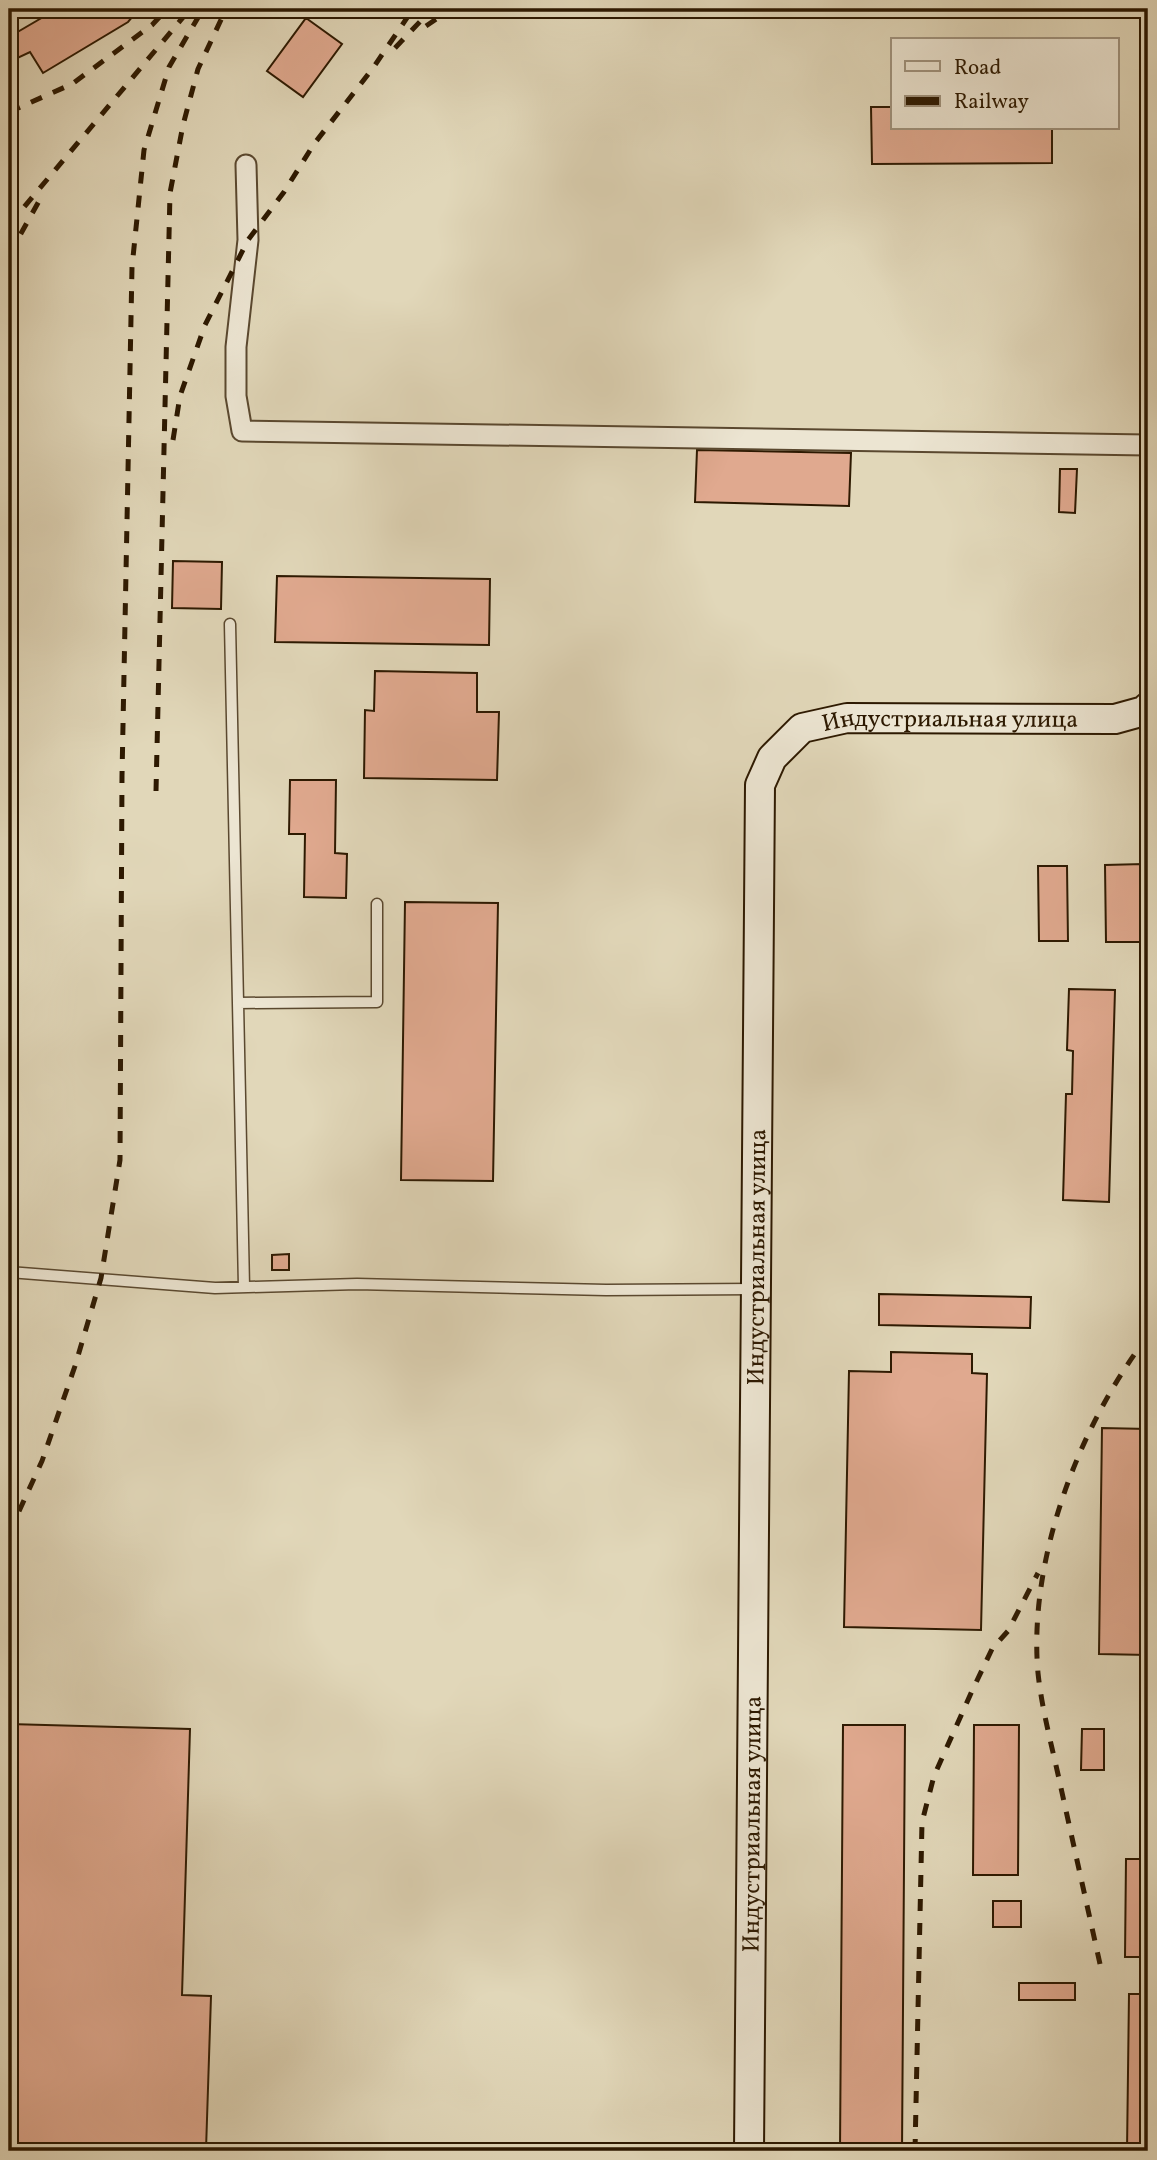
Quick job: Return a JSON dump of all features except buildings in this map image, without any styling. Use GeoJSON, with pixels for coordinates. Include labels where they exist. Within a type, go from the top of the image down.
{"type":"FeatureCollection","features":[{"type":"Feature","properties":{"kind":"street"},"geometry":{"type":"LineString","coordinates":[[246,165],[248,240],[236,347],[236,396],[242,431],[1148,445]]}},
{"type":"Feature","properties":{"kind":"street","name":"Индустриальная улица"},"geometry":{"type":"LineString","coordinates":[[748,2151],[760,785],[772,758],[802,728],[847,718],[1115,719],[1148,707]]}},
{"type":"Feature","properties":{"kind":"lane"},"geometry":{"type":"LineString","coordinates":[[230,624],[244,1287]]}},
{"type":"Feature","properties":{"kind":"lane"},"geometry":{"type":"LineString","coordinates":[[238,1003],[377,1002],[377,904]]}},
{"type":"Feature","properties":{"kind":"lane"},"geometry":{"type":"LineString","coordinates":[[9,1272],[215,1288],[357,1284],[606,1290],[755,1289]]}},
{"type":"Feature","properties":{"kind":"railway"},"geometry":{"type":"LineString","coordinates":[[9,112],[72,84],[152,25],[167,9]]}},
{"type":"Feature","properties":{"kind":"railway"},"geometry":{"type":"LineString","coordinates":[[9,225],[190,9]]}},
{"type":"Feature","properties":{"kind":"railway"},"geometry":{"type":"LineString","coordinates":[[9,1533],[42,1461],[75,1366],[101,1278],[120,1160],[122,776],[132,267],[144,150],[169,67],[203,9]]}},
{"type":"Feature","properties":{"kind":"railway"},"geometry":{"type":"LineString","coordinates":[[156,791],[170,193],[183,125],[198,69],[226,9]]}},
{"type":"Feature","properties":{"kind":"railway"},"geometry":{"type":"LineString","coordinates":[[173,440],[180,396],[205,325],[248,240],[413,9]]}},
{"type":"Feature","properties":{"kind":"railway"},"geometry":{"type":"LineString","coordinates":[[395,48],[432,9]]}},
{"type":"Feature","properties":{"kind":"railway"},"geometry":{"type":"LineString","coordinates":[[426,26],[451,9]]}},
{"type":"Feature","properties":{"kind":"railway"},"geometry":{"type":"LineString","coordinates":[[9,255],[43,194]]}},
{"type":"Feature","properties":{"kind":"railway"},"geometry":{"type":"LineString","coordinates":[[1100,1964],[1042,1702],[1037,1630],[1041,1585],[1063,1496],[1100,1410],[1148,1336]]}},
{"type":"Feature","properties":{"kind":"railway"},"geometry":{"type":"LineString","coordinates":[[915,2151],[922,1822],[934,1776],[972,1691],[992,1649],[1008,1631],[1038,1573]]}}]}
